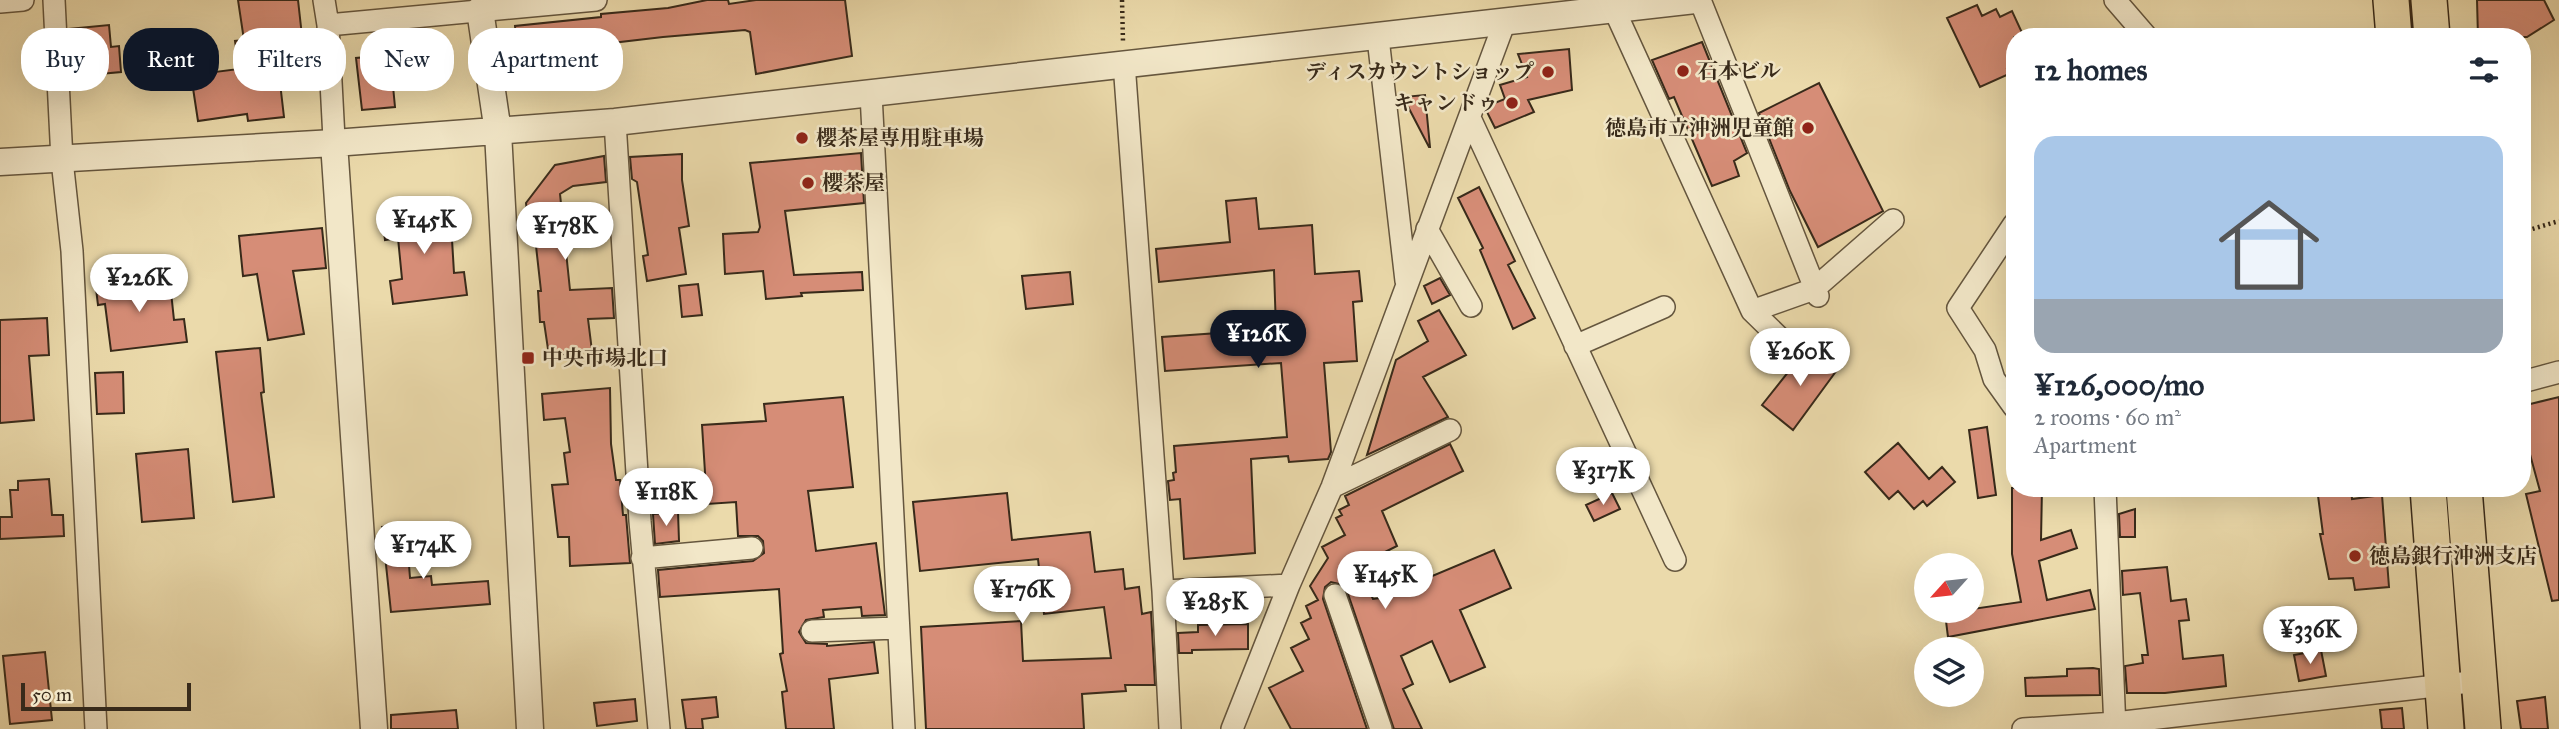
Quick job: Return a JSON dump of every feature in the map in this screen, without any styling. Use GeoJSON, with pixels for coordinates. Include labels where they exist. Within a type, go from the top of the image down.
{"type":"FeatureCollection","features":[{"type":"Feature","properties":{"kind":"main road"},"geometry":{"type":"LineString","coordinates":[[2391,0],[2393,28]]}},
{"type":"Feature","properties":{"kind":"main road"},"geometry":{"type":"LineString","coordinates":[[2429,0],[2431,28]]}},
{"type":"Feature","properties":{"kind":"main road"},"geometry":{"type":"LineString","coordinates":[[2429,497],[2446,729]]}},
{"type":"Feature","properties":{"kind":"main road"},"geometry":{"type":"LineString","coordinates":[[2465,497],[2483,729]]}},
{"type":"Feature","properties":{"kind":"street"},"geometry":{"type":"LineString","coordinates":[[0,2],[23,0]]}},
{"type":"Feature","properties":{"kind":"street"},"geometry":{"type":"LineString","coordinates":[[54,0],[62,160],[72,251],[96,729]]}},
{"type":"Feature","properties":{"kind":"street"},"geometry":{"type":"LineString","coordinates":[[324,0],[328,25],[374,729]]}},
{"type":"Feature","properties":{"kind":"street"},"geometry":{"type":"LineString","coordinates":[[328,25],[479,5],[596,0]]}},
{"type":"Feature","properties":{"kind":"street"},"geometry":{"type":"LineString","coordinates":[[0,162],[334,143],[615,122],[1124,63],[1378,38],[1503,11],[1614,9],[1698,0],[1816,293]]}},
{"type":"Feature","properties":{"kind":"street"},"geometry":{"type":"LineString","coordinates":[[2115,0],[2139,28]]}},
{"type":"Feature","properties":{"kind":"street"},"geometry":{"type":"LineString","coordinates":[[479,5],[498,132],[530,729]]}},
{"type":"Feature","properties":{"kind":"street"},"geometry":{"type":"LineString","coordinates":[[1614,9],[1752,311],[1789,347]]}},
{"type":"Feature","properties":{"kind":"street"},"geometry":{"type":"LineString","coordinates":[[1232,729],[1289,584],[1332,487],[1406,283],[1470,118],[1503,11]]}},
{"type":"Feature","properties":{"kind":"street"},"geometry":{"type":"LineString","coordinates":[[1378,38],[1406,283]]}},
{"type":"Feature","properties":{"kind":"street"},"geometry":{"type":"LineString","coordinates":[[1124,63],[1163,591],[1170,729]]}},
{"type":"Feature","properties":{"kind":"street"},"geometry":{"type":"LineString","coordinates":[[871,94],[904,729]]}},
{"type":"Feature","properties":{"kind":"street"},"geometry":{"type":"LineString","coordinates":[[1470,118],[1675,561]]}},
{"type":"Feature","properties":{"kind":"street"},"geometry":{"type":"LineString","coordinates":[[615,122],[642,558],[659,729]]}},
{"type":"Feature","properties":{"kind":"street"},"geometry":{"type":"LineString","coordinates":[[1752,311],[1816,293],[1893,220]]}},
{"type":"Feature","properties":{"kind":"street"},"geometry":{"type":"LineString","coordinates":[[1427,229],[1471,306]]}},
{"type":"Feature","properties":{"kind":"street"},"geometry":{"type":"LineString","coordinates":[[2006,236],[1958,308],[1985,350],[1994,379],[2006,396]]}},
{"type":"Feature","properties":{"kind":"street"},"geometry":{"type":"LineString","coordinates":[[1575,346],[1664,306]]}},
{"type":"Feature","properties":{"kind":"street"},"geometry":{"type":"LineString","coordinates":[[2531,380],[2559,372]]}},
{"type":"Feature","properties":{"kind":"street"},"geometry":{"type":"LineString","coordinates":[[1332,487],[1450,430]]}},
{"type":"Feature","properties":{"kind":"street"},"geometry":{"type":"LineString","coordinates":[[2105,497],[2115,726]]}},
{"type":"Feature","properties":{"kind":"street"},"geometry":{"type":"LineString","coordinates":[[642,558],[752,548]]}},
{"type":"Feature","properties":{"kind":"street"},"geometry":{"type":"LineString","coordinates":[[1163,591],[1289,584]]}},
{"type":"Feature","properties":{"kind":"street"},"geometry":{"type":"LineString","coordinates":[[1335,595],[1381,729]]}},
{"type":"Feature","properties":{"kind":"street"},"geometry":{"type":"LineString","coordinates":[[813,631],[898,628]]}},
{"type":"Feature","properties":{"kind":"street"},"geometry":{"type":"LineString","coordinates":[[2023,729],[2115,726],[2479,681]]}},
{"type":"Feature","properties":{"kind":"path"},"geometry":{"type":"LineString","coordinates":[[1122,0],[1124,63]]}},
{"type":"Feature","properties":{"kind":"path"},"geometry":{"type":"LineString","coordinates":[[2531,229],[2559,221]]}},
{"type":"Feature","properties":{"kind":"building"},"geometry":{"type":"Polygon","coordinates":[[[238,0],[298,0],[301,28],[242,28],[238,0]]]}},
{"type":"Feature","properties":{"kind":"building"},"geometry":{"type":"Polygon","coordinates":[[[707,0],[728,0],[729,4],[756,0],[845,0],[852,56],[756,74],[750,32],[745,30],[623,42],[623,28],[515,28],[601,17],[601,14],[668,8],[707,0]]]}},
{"type":"Feature","properties":{"kind":"building"},"geometry":{"type":"Polygon","coordinates":[[[2477,0],[2544,0],[2554,20],[2531,34],[2531,28],[2478,28],[2477,0]]]}},
{"type":"Feature","properties":{"kind":"building"},"geometry":{"type":"Polygon","coordinates":[[[1977,5],[1982,16],[1996,9],[2000,17],[2012,11],[2020,28],[2006,28],[2006,75],[1980,87],[1947,18],[1977,5]]]}},
{"type":"Feature","properties":{"kind":"building"},"geometry":{"type":"Polygon","coordinates":[[[109,25],[111,47],[119,46],[121,72],[109,73],[109,28],[79,28],[109,25]]]}},
{"type":"Feature","properties":{"kind":"building"},"geometry":{"type":"Polygon","coordinates":[[[1702,42],[1747,153],[1734,161],[1739,176],[1712,186],[1674,97],[1669,99],[1652,60],[1702,42]]]}},
{"type":"Feature","properties":{"kind":"building"},"geometry":{"type":"Polygon","coordinates":[[[1569,49],[1572,90],[1528,100],[1534,112],[1495,128],[1486,110],[1487,106],[1505,99],[1500,85],[1527,77],[1518,54],[1569,49]]]}},
{"type":"Feature","properties":{"kind":"building"},"geometry":{"type":"Polygon","coordinates":[[[356,58],[360,58],[360,91],[393,91],[395,107],[362,110],[356,58]]]}},
{"type":"Feature","properties":{"kind":"building"},"geometry":{"type":"Polygon","coordinates":[[[233,70],[233,91],[281,91],[284,117],[248,121],[247,114],[198,121],[193,91],[219,91],[219,72],[233,70]]]}},
{"type":"Feature","properties":{"kind":"building"},"geometry":{"type":"Polygon","coordinates":[[[1819,83],[1883,211],[1818,247],[1790,191],[1759,113],[1819,83]]]}},
{"type":"Feature","properties":{"kind":"building"},"geometry":{"type":"Polygon","coordinates":[[[1425,95],[1430,147],[1403,97],[1425,95]]]}},
{"type":"Feature","properties":{"kind":"building"},"geometry":{"type":"Polygon","coordinates":[[[861,153],[864,203],[785,211],[794,275],[862,272],[863,290],[801,293],[802,296],[766,299],[763,271],[725,274],[723,234],[758,232],[760,227],[750,163],[861,153]]]}},
{"type":"Feature","properties":{"kind":"building"},"geometry":{"type":"Polygon","coordinates":[[[682,154],[682,180],[689,226],[679,228],[686,274],[647,281],[643,256],[648,255],[637,182],[632,179],[630,157],[682,154]]]}},
{"type":"Feature","properties":{"kind":"building"},"geometry":{"type":"Polygon","coordinates":[[[604,156],[606,182],[573,186],[560,194],[570,290],[612,288],[614,318],[588,319],[592,351],[549,356],[544,322],[540,322],[538,291],[541,291],[533,219],[528,219],[526,203],[555,165],[604,156]]]}},
{"type":"Feature","properties":{"kind":"building"},"geometry":{"type":"Polygon","coordinates":[[[1479,187],[1515,261],[1508,265],[1535,318],[1513,329],[1480,250],[1483,248],[1458,198],[1479,187]]]}},
{"type":"Feature","properties":{"kind":"building"},"geometry":{"type":"Polygon","coordinates":[[[1256,198],[1259,229],[1312,225],[1315,274],[1359,271],[1362,301],[1353,302],[1357,361],[1324,363],[1331,452],[1328,459],[1289,462],[1288,456],[1251,459],[1255,553],[1184,559],[1180,499],[1170,500],[1168,481],[1174,480],[1173,473],[1176,472],[1174,446],[1287,437],[1281,363],[1165,371],[1162,337],[1276,329],[1274,270],[1159,282],[1156,249],[1230,242],[1226,201],[1256,198]]]}},
{"type":"Feature","properties":{"kind":"building"},"geometry":{"type":"Polygon","coordinates":[[[450,206],[454,273],[464,272],[467,295],[393,304],[390,281],[402,279],[398,238],[385,240],[382,215],[450,206]]]}},
{"type":"Feature","properties":{"kind":"building"},"geometry":{"type":"Polygon","coordinates":[[[322,228],[326,268],[293,271],[304,334],[268,340],[257,274],[243,276],[239,236],[322,228]]]}},
{"type":"Feature","properties":{"kind":"building"},"geometry":{"type":"Polygon","coordinates":[[[1070,272],[1073,304],[1026,309],[1022,276],[1070,272]]]}},
{"type":"Feature","properties":{"kind":"building"},"geometry":{"type":"Polygon","coordinates":[[[154,275],[156,294],[171,292],[174,320],[184,319],[187,342],[111,351],[105,304],[98,305],[95,280],[154,275]]]}},
{"type":"Feature","properties":{"kind":"building"},"geometry":{"type":"Polygon","coordinates":[[[1440,278],[1450,295],[1432,304],[1424,286],[1440,278]]]}},
{"type":"Feature","properties":{"kind":"building"},"geometry":{"type":"Polygon","coordinates":[[[698,284],[702,315],[682,317],[679,286],[698,284]]]}},
{"type":"Feature","properties":{"kind":"building"},"geometry":{"type":"Polygon","coordinates":[[[1439,310],[1466,355],[1423,377],[1448,417],[1367,455],[1396,360],[1428,341],[1418,321],[1439,310]]]}},
{"type":"Feature","properties":{"kind":"building"},"geometry":{"type":"Polygon","coordinates":[[[47,318],[49,355],[29,356],[34,420],[0,423],[0,320],[47,318]]]}},
{"type":"Feature","properties":{"kind":"building"},"geometry":{"type":"Polygon","coordinates":[[[1809,346],[1837,370],[1793,430],[1762,405],[1809,346]]]}},
{"type":"Feature","properties":{"kind":"building"},"geometry":{"type":"Polygon","coordinates":[[[260,348],[264,392],[261,393],[274,497],[233,502],[216,352],[260,348]]]}},
{"type":"Feature","properties":{"kind":"building"},"geometry":{"type":"Polygon","coordinates":[[[123,372],[124,413],[97,414],[95,373],[123,372]]]}},
{"type":"Feature","properties":{"kind":"building"},"geometry":{"type":"Polygon","coordinates":[[[610,388],[611,444],[616,480],[620,480],[623,515],[626,515],[630,563],[570,566],[569,537],[558,537],[552,485],[568,484],[564,453],[570,452],[565,418],[544,420],[542,394],[610,388]]]}},
{"type":"Feature","properties":{"kind":"building"},"geometry":{"type":"Polygon","coordinates":[[[843,397],[853,487],[808,491],[816,551],[876,543],[885,615],[862,616],[861,607],[823,610],[824,617],[806,620],[799,632],[806,643],[827,646],[874,642],[878,673],[829,679],[834,729],[786,729],[782,692],[787,691],[780,654],[783,653],[779,589],[660,597],[658,570],[753,561],[764,553],[763,541],[758,536],[738,536],[736,502],[707,504],[702,425],[766,421],[764,404],[843,397]]]}},
{"type":"Feature","properties":{"kind":"building"},"geometry":{"type":"Polygon","coordinates":[[[2559,397],[2559,600],[2552,601],[2527,497],[2540,491],[2531,458],[2531,404],[2559,397]]]}},
{"type":"Feature","properties":{"kind":"building"},"geometry":{"type":"Polygon","coordinates":[[[1987,427],[1996,495],[1978,498],[1969,430],[1987,427]]]}},
{"type":"Feature","properties":{"kind":"building"},"geometry":{"type":"Polygon","coordinates":[[[1898,443],[1929,479],[1942,467],[1955,482],[1927,506],[1923,501],[1914,509],[1898,491],[1889,499],[1865,472],[1898,443]]]}},
{"type":"Feature","properties":{"kind":"building"},"geometry":{"type":"Polygon","coordinates":[[[1450,444],[1463,471],[1382,511],[1397,546],[1357,566],[1373,599],[1494,550],[1511,588],[1460,610],[1485,667],[1450,682],[1432,641],[1401,656],[1413,684],[1403,689],[1422,729],[1394,729],[1347,591],[1343,585],[1331,582],[1325,587],[1323,599],[1367,729],[1291,729],[1269,688],[1303,671],[1291,648],[1309,639],[1301,623],[1311,618],[1306,606],[1318,600],[1310,586],[1328,558],[1322,547],[1345,535],[1336,518],[1342,515],[1339,510],[1349,505],[1345,496],[1450,444]]]}},
{"type":"Feature","properties":{"kind":"building"},"geometry":{"type":"Polygon","coordinates":[[[188,449],[194,518],[142,522],[136,454],[188,449]]]}},
{"type":"Feature","properties":{"kind":"building"},"geometry":{"type":"Polygon","coordinates":[[[49,479],[52,515],[63,515],[64,536],[0,539],[0,517],[12,517],[10,490],[18,490],[18,481],[49,479]]]}},
{"type":"Feature","properties":{"kind":"building"},"geometry":{"type":"Polygon","coordinates":[[[1007,493],[1012,540],[1090,532],[1095,572],[1123,569],[1125,589],[1139,587],[1142,614],[1151,612],[1155,685],[1125,685],[1126,691],[1082,694],[1084,729],[926,729],[921,627],[1021,621],[1023,661],[1111,658],[1104,607],[1044,614],[1038,559],[920,571],[913,502],[1007,493]]]}},
{"type":"Feature","properties":{"kind":"building"},"geometry":{"type":"Polygon","coordinates":[[[1612,493],[1620,509],[1594,521],[1586,505],[1612,493]]]}},
{"type":"Feature","properties":{"kind":"building"},"geometry":{"type":"Polygon","coordinates":[[[2012,497],[2042,497],[2041,540],[2071,530],[2077,548],[2039,561],[2047,600],[2090,590],[2095,609],[1948,637],[1946,623],[1984,623],[1984,607],[2021,602],[2012,554],[2012,497]]]}},
{"type":"Feature","properties":{"kind":"building","name":"徳島銀行沖洲支店"},"geometry":{"type":"Polygon","coordinates":[[[2318,497],[2382,497],[2389,587],[2355,590],[2353,578],[2329,579],[2320,534],[2323,534],[2318,497]]]}},
{"type":"Feature","properties":{"kind":"building"},"geometry":{"type":"Polygon","coordinates":[[[2135,509],[2135,537],[2120,537],[2119,514],[2135,509]]]}},
{"type":"Feature","properties":{"kind":"building"},"geometry":{"type":"Polygon","coordinates":[[[678,512],[679,541],[655,544],[653,514],[678,512]]]}},
{"type":"Feature","properties":{"kind":"building"},"geometry":{"type":"Polygon","coordinates":[[[406,525],[410,578],[431,576],[432,585],[488,581],[490,604],[391,612],[382,527],[406,525]]]}},
{"type":"Feature","properties":{"kind":"building"},"geometry":{"type":"Polygon","coordinates":[[[2167,567],[2171,601],[2186,599],[2189,620],[2179,621],[2183,659],[2223,655],[2226,686],[2165,693],[2127,693],[2125,666],[2143,663],[2142,655],[2148,655],[2140,593],[2123,595],[2122,571],[2167,567]]]}},
{"type":"Feature","properties":{"kind":"building"},"geometry":{"type":"Polygon","coordinates":[[[1248,624],[1248,649],[1192,650],[1192,653],[1179,653],[1178,633],[1198,632],[1198,625],[1248,624]]]}},
{"type":"Feature","properties":{"kind":"building"},"geometry":{"type":"Polygon","coordinates":[[[2321,650],[2326,676],[2299,681],[2294,655],[2321,650]]]}},
{"type":"Feature","properties":{"kind":"building"},"geometry":{"type":"Polygon","coordinates":[[[45,652],[52,720],[10,724],[3,656],[45,652]]]}},
{"type":"Feature","properties":{"kind":"building"},"geometry":{"type":"Polygon","coordinates":[[[2067,669],[2099,669],[2100,695],[2026,696],[2025,678],[2067,676],[2067,669]]]}},
{"type":"Feature","properties":{"kind":"building"},"geometry":{"type":"Polygon","coordinates":[[[716,697],[718,717],[702,719],[703,729],[686,729],[682,700],[716,697]]]}},
{"type":"Feature","properties":{"kind":"building"},"geometry":{"type":"Polygon","coordinates":[[[2545,697],[2548,729],[2521,729],[2517,701],[2545,697]]]}},
{"type":"Feature","properties":{"kind":"building"},"geometry":{"type":"Polygon","coordinates":[[[635,699],[637,721],[597,726],[594,703],[635,699]]]}},
{"type":"Feature","properties":{"kind":"building"},"geometry":{"type":"Polygon","coordinates":[[[2402,708],[2404,729],[2382,729],[2380,710],[2402,708]]]}},
{"type":"Feature","properties":{"kind":"building"},"geometry":{"type":"Polygon","coordinates":[[[456,710],[458,729],[391,729],[391,715],[456,710]]]}},
{"type":"Feature","properties":{"kind":"place","name":"石本ビル"},"geometry":{"type":"Point","coordinates":[1683,71]}},
{"type":"Feature","properties":{"kind":"place","name":"ディスカウントショップ"},"geometry":{"type":"Point","coordinates":[1548,72]}},
{"type":"Feature","properties":{"kind":"place","name":"キャンドゥ"},"geometry":{"type":"Point","coordinates":[1512,103]}},
{"type":"Feature","properties":{"kind":"place","name":"徳島市立沖洲児童館"},"geometry":{"type":"Point","coordinates":[1808,128]}},
{"type":"Feature","properties":{"kind":"place","name":"櫻茶屋専用駐車場"},"geometry":{"type":"Point","coordinates":[802,138]}},
{"type":"Feature","properties":{"kind":"place","name":"櫻茶屋"},"geometry":{"type":"Point","coordinates":[808,183]}},
{"type":"Feature","properties":{"kind":"place","name":"中央市場北口"},"geometry":{"type":"Point","coordinates":[528,358]}},
{"type":"Feature","properties":{"kind":"place","name":"徳島銀行沖洲支店"},"geometry":{"type":"Point","coordinates":[2355,556]}}]}
